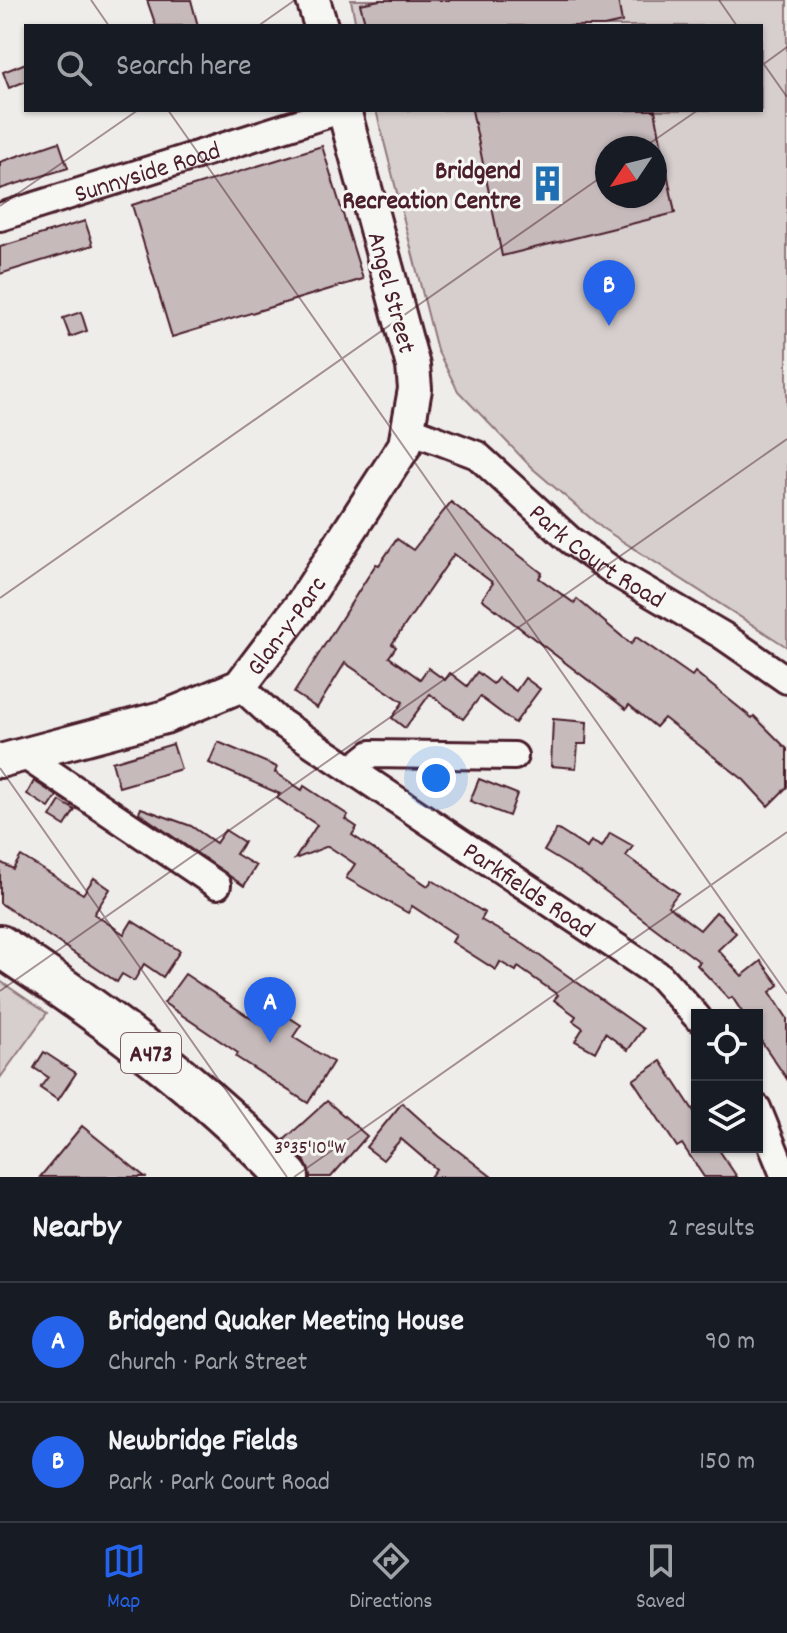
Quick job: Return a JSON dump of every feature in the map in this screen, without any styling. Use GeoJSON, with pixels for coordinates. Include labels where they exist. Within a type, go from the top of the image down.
{"type":"FeatureCollection","features":[{"type":"Feature","properties":{"kind":"main road","name":"A473"},"geometry":{"type":"LineString","coordinates":[[0,946],[118,1028],[200,1091],[288,1177]]}},
{"type":"Feature","properties":{"kind":"street"},"geometry":{"type":"LineString","coordinates":[[313,0],[320,24]]}},
{"type":"Feature","properties":{"kind":"street","name":"Sunnyside Road"},"geometry":{"type":"LineString","coordinates":[[0,217],[336,112]]}},
{"type":"Feature","properties":{"kind":"street","name":"Angel Street"},"geometry":{"type":"LineString","coordinates":[[343,112],[413,366],[415,389],[411,430]]}},
{"type":"Feature","properties":{"kind":"street","name":"Park Court Road"},"geometry":{"type":"LineString","coordinates":[[411,430],[477,455],[570,540],[616,573],[722,635],[787,680]]}},
{"type":"Feature","properties":{"kind":"street","name":"Glan-y-Parc"},"geometry":{"type":"LineString","coordinates":[[12,758],[165,717],[240,686],[302,604],[382,487],[411,430]]}},
{"type":"Feature","properties":{"kind":"street","name":"Parkfields Road"},"geometry":{"type":"LineString","coordinates":[[240,686],[277,720],[660,976],[691,1010]]}},
{"type":"Feature","properties":{"kind":"street"},"geometry":{"type":"LineString","coordinates":[[352,769],[371,754],[514,756]]}},
{"type":"Feature","properties":{"kind":"street"},"geometry":{"type":"LineString","coordinates":[[12,758],[217,885]]}},
{"type":"Feature","properties":{"kind":"street"},"geometry":{"type":"LineString","coordinates":[[763,1123],[785,1177]]}},
{"type":"Feature","properties":{"kind":"shaded area"},"geometry":{"type":"Polygon","coordinates":[[[351,0],[787,0],[787,647],[602,528],[532,468],[458,391],[437,350],[377,112],[763,112],[763,24],[356,24],[351,0]]]}},
{"type":"Feature","properties":{"kind":"shaded area"},"geometry":{"type":"Polygon","coordinates":[[[0,981],[47,1013],[0,1078],[0,981]]]}},
{"type":"Feature","properties":{"kind":"building"},"geometry":{"type":"Polygon","coordinates":[[[147,0],[191,0],[197,24],[155,24],[147,0]]]}},
{"type":"Feature","properties":{"kind":"building"},"geometry":{"type":"Polygon","coordinates":[[[380,0],[618,0],[622,22],[365,24],[360,4],[380,0]]]}},
{"type":"Feature","properties":{"kind":"building"},"geometry":{"type":"Polygon","coordinates":[[[24,64],[24,82],[9,88],[3,72],[24,64]]]}},
{"type":"Feature","properties":{"kind":"building","name":"Bridgend Recreation Centre"},"geometry":{"type":"Polygon","coordinates":[[[472,112],[655,112],[660,136],[595,136],[595,208],[667,208],[667,172],[675,213],[502,256],[472,112]]]}},
{"type":"Feature","properties":{"kind":"building"},"geometry":{"type":"Polygon","coordinates":[[[59,142],[68,168],[0,189],[0,162],[59,142]]]}},
{"type":"Feature","properties":{"kind":"building"},"geometry":{"type":"Polygon","coordinates":[[[322,146],[363,279],[172,337],[132,205],[322,146]]]}},
{"type":"Feature","properties":{"kind":"building"},"geometry":{"type":"Polygon","coordinates":[[[85,221],[93,245],[0,274],[0,247],[85,221]]]}},
{"type":"Feature","properties":{"kind":"building"},"geometry":{"type":"Polygon","coordinates":[[[81,312],[87,331],[70,337],[63,318],[81,312]]]}},
{"type":"Feature","properties":{"kind":"building"},"geometry":{"type":"Polygon","coordinates":[[[451,502],[542,573],[539,578],[574,603],[577,599],[631,644],[636,637],[692,676],[695,672],[752,718],[754,716],[787,749],[787,787],[768,806],[744,780],[664,718],[656,727],[629,705],[626,709],[482,599],[493,583],[454,554],[392,644],[396,647],[389,657],[420,679],[428,668],[445,680],[450,673],[467,686],[477,672],[493,684],[498,678],[516,691],[525,678],[540,689],[515,723],[480,697],[463,719],[430,694],[405,728],[392,718],[403,702],[345,663],[317,708],[294,693],[376,564],[379,565],[397,539],[413,550],[451,502]]]}},
{"type":"Feature","properties":{"kind":"building"},"geometry":{"type":"Polygon","coordinates":[[[553,719],[587,722],[586,744],[578,744],[576,768],[551,766],[553,719]]]}},
{"type":"Feature","properties":{"kind":"building"},"geometry":{"type":"Polygon","coordinates":[[[218,742],[277,767],[275,772],[302,790],[304,786],[348,815],[345,819],[357,827],[352,835],[428,886],[432,880],[485,913],[481,920],[523,944],[643,1029],[628,1050],[605,1033],[595,1052],[575,1041],[583,1028],[573,1021],[576,1016],[554,1000],[558,995],[518,967],[516,971],[500,962],[496,970],[452,942],[456,935],[412,906],[408,913],[346,878],[355,864],[328,846],[295,859],[317,825],[277,798],[280,794],[209,763],[218,742]]]}},
{"type":"Feature","properties":{"kind":"building"},"geometry":{"type":"Polygon","coordinates":[[[173,744],[181,769],[119,787],[112,762],[173,744]]]}},
{"type":"Feature","properties":{"kind":"building"},"geometry":{"type":"Polygon","coordinates":[[[479,779],[517,794],[509,816],[470,801],[479,779]]]}},
{"type":"Feature","properties":{"kind":"building"},"geometry":{"type":"Polygon","coordinates":[[[34,781],[57,796],[49,808],[27,794],[34,781]]]}},
{"type":"Feature","properties":{"kind":"building"},"geometry":{"type":"Polygon","coordinates":[[[60,801],[75,810],[65,826],[50,817],[60,801]]]}},
{"type":"Feature","properties":{"kind":"building"},"geometry":{"type":"Polygon","coordinates":[[[141,808],[191,826],[216,843],[225,830],[244,842],[236,854],[256,866],[244,886],[139,813],[141,808]]]}},
{"type":"Feature","properties":{"kind":"building"},"geometry":{"type":"Polygon","coordinates":[[[557,829],[587,848],[591,841],[602,847],[610,833],[633,846],[626,856],[678,893],[668,906],[700,930],[716,912],[723,918],[736,933],[718,950],[742,976],[761,961],[779,985],[770,992],[787,1018],[787,1079],[763,1044],[763,1009],[740,1009],[732,997],[729,999],[697,965],[700,962],[584,875],[544,851],[557,829]]]}},
{"type":"Feature","properties":{"kind":"building"},"geometry":{"type":"Polygon","coordinates":[[[21,856],[83,894],[94,878],[110,889],[94,914],[124,934],[132,921],[180,951],[163,977],[144,964],[134,981],[122,974],[117,982],[0,903],[0,862],[13,869],[21,856]]]}},
{"type":"Feature","properties":{"kind":"building"},"geometry":{"type":"Polygon","coordinates":[[[185,974],[258,1023],[270,1005],[301,1025],[293,1037],[333,1062],[308,1103],[236,1057],[238,1053],[164,1003],[185,974]]]}},
{"type":"Feature","properties":{"kind":"building"},"geometry":{"type":"Polygon","coordinates":[[[44,1052],[76,1073],[58,1100],[40,1088],[48,1077],[34,1068],[44,1052]]]}},
{"type":"Feature","properties":{"kind":"building"},"geometry":{"type":"Polygon","coordinates":[[[661,1061],[691,1107],[691,1153],[721,1153],[737,1177],[704,1177],[682,1144],[677,1147],[633,1080],[661,1061]]]}},
{"type":"Feature","properties":{"kind":"building"},"geometry":{"type":"Polygon","coordinates":[[[327,1101],[367,1136],[331,1177],[310,1177],[305,1161],[284,1140],[327,1101]]]}},
{"type":"Feature","properties":{"kind":"building"},"geometry":{"type":"Polygon","coordinates":[[[402,1103],[492,1177],[430,1177],[436,1169],[401,1139],[383,1160],[366,1147],[402,1103]]]}},
{"type":"Feature","properties":{"kind":"building"},"geometry":{"type":"Polygon","coordinates":[[[82,1126],[145,1177],[40,1177],[82,1126]]]}},
{"type":"Feature","properties":{"kind":"place","name":"Bridgend Recreation Centre"},"geometry":{"type":"Point","coordinates":[547,184]}},
{"type":"Feature","properties":{"kind":"place","name":"Newbridge Fields"},"geometry":{"type":"Point","coordinates":[609,326]}},
{"type":"Feature","properties":{"kind":"place","name":"Bridgend Quaker Meeting House"},"geometry":{"type":"Point","coordinates":[270,1043]}}]}
